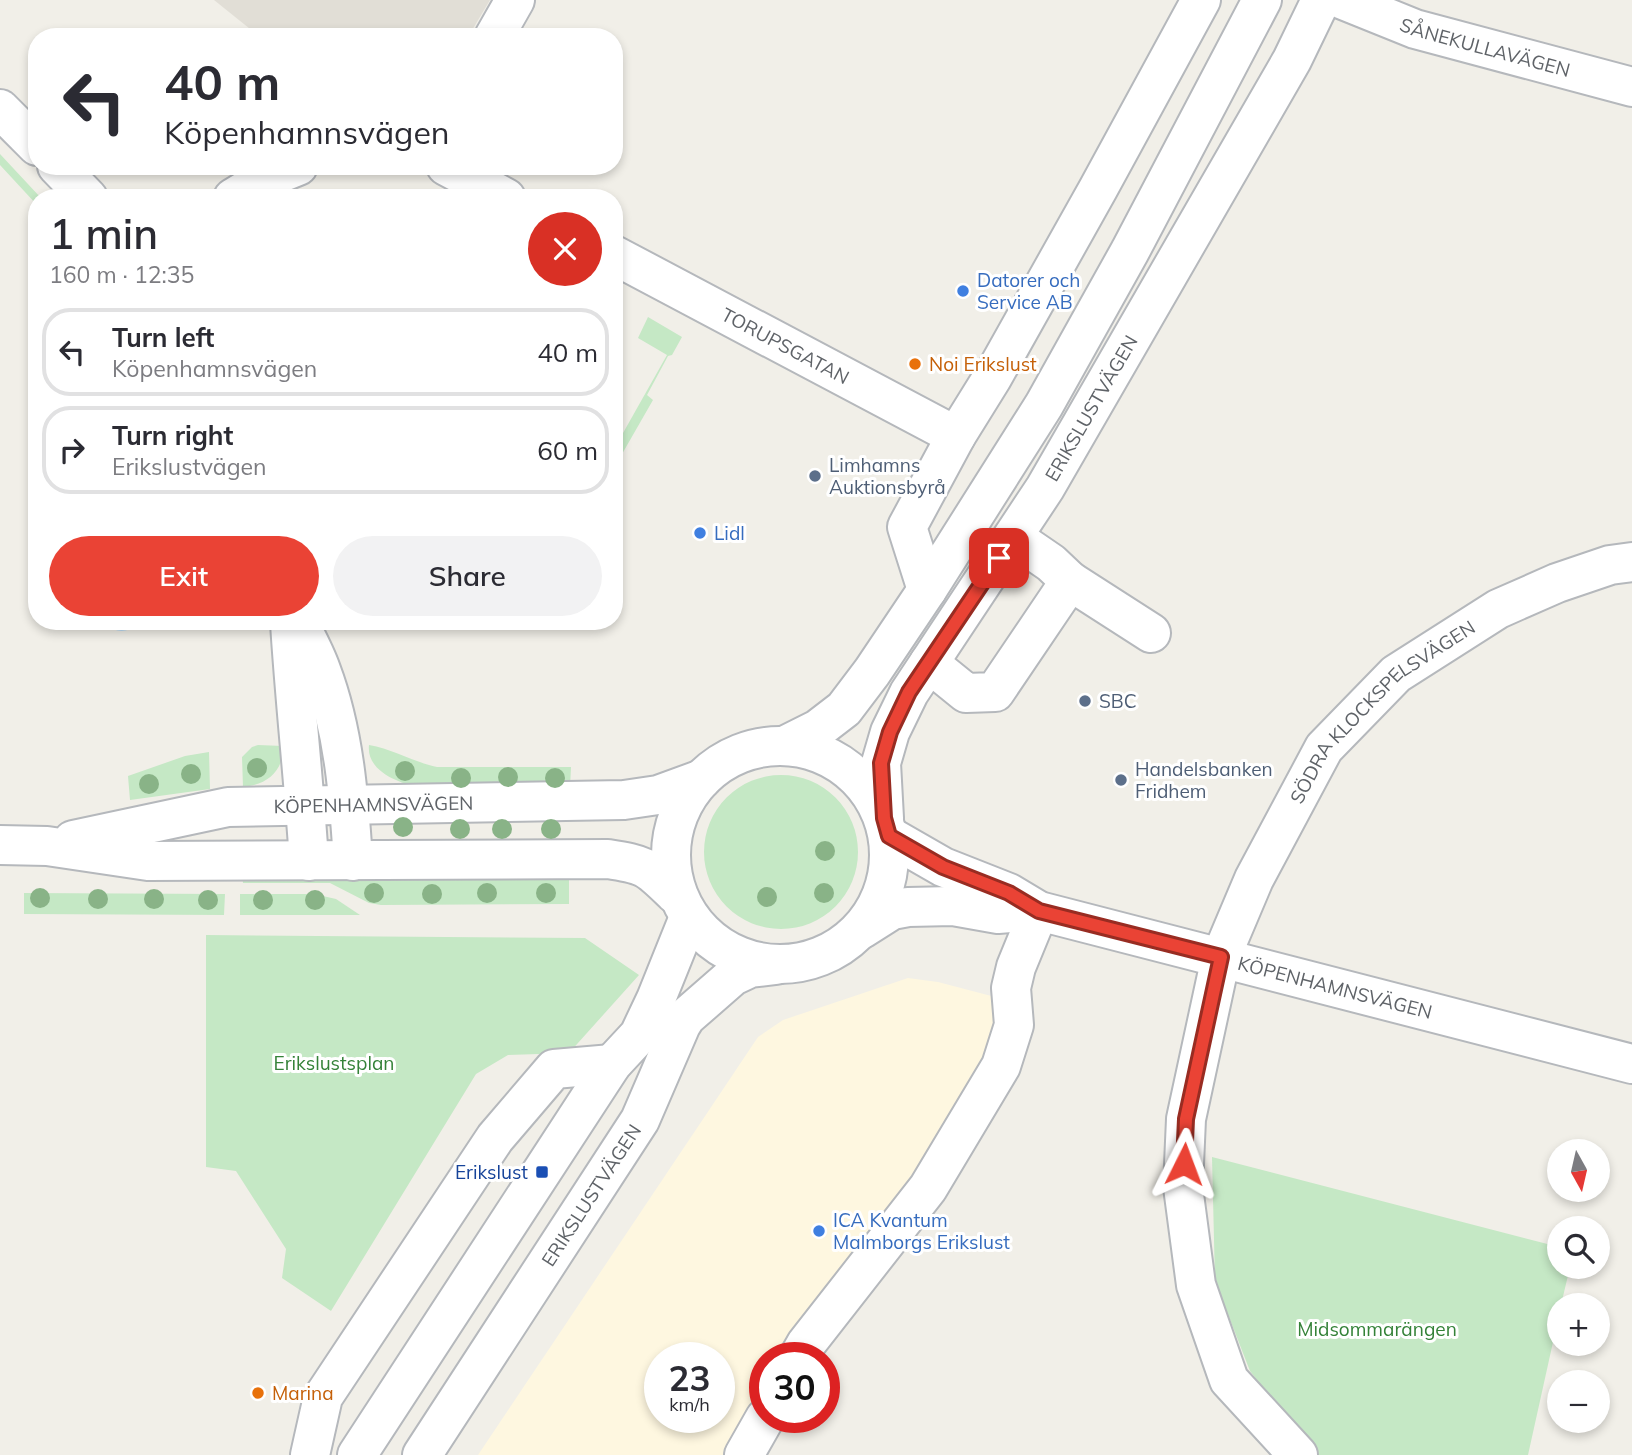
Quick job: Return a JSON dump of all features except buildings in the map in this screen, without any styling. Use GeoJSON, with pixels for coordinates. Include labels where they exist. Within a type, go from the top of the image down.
{"type":"FeatureCollection","features":[{"type":"Feature","properties":{"kind":"street"},"geometry":{"type":"LineString","coordinates":[[499,28],[515,0]]}},
{"type":"Feature","properties":{"kind":"street"},"geometry":{"type":"LineString","coordinates":[[927,590],[907,527],[956,436],[992,378],[1092,201],[1201,0]]}},
{"type":"Feature","properties":{"kind":"street"},"geometry":{"type":"LineString","coordinates":[[786,745],[818,729],[844,709],[873,672],[927,590],[1044,405],[1130,251],[1262,0]]}},
{"type":"Feature","properties":{"kind":"street","name":"ERIKSLUSTVÄGEN"},"geometry":{"type":"LineString","coordinates":[[886,827],[881,763],[890,732],[909,692],[1045,488],[1293,61],[1321,0]]}},
{"type":"Feature","properties":{"kind":"street","name":"SÅNEKULLAVÄGEN"},"geometry":{"type":"LineString","coordinates":[[1343,0],[1415,29],[1632,87]]}},
{"type":"Feature","properties":{"kind":"street"},"geometry":{"type":"LineString","coordinates":[[0,109],[28,137]]}},
{"type":"Feature","properties":{"kind":"street"},"geometry":{"type":"LineString","coordinates":[[66,175],[79,189]]}},
{"type":"Feature","properties":{"kind":"street"},"geometry":{"type":"LineString","coordinates":[[248,189],[276,175]]}},
{"type":"Feature","properties":{"kind":"street"},"geometry":{"type":"LineString","coordinates":[[463,175],[489,189]]}},
{"type":"Feature","properties":{"kind":"street","name":"TORUPSGATAN"},"geometry":{"type":"LineString","coordinates":[[623,260],[956,436]]}},
{"type":"Feature","properties":{"kind":"street"},"geometry":{"type":"LineString","coordinates":[[1013,537],[1051,563],[1070,581],[1151,632]]}},
{"type":"Feature","properties":{"kind":"street","name":"SÖDRA KLOCKSPELSVÄGEN"},"geometry":{"type":"LineString","coordinates":[[1298,1455],[1228,1380],[1196,1285],[1183,1187],[1186,1119],[1221,957],[1254,879],[1324,748],[1396,674],[1498,609],[1557,583],[1610,565],[1632,562]]}},
{"type":"Feature","properties":{"kind":"street"},"geometry":{"type":"LineString","coordinates":[[929,663],[966,693],[995,692],[1070,581]]}},
{"type":"Feature","properties":{"kind":"street"},"geometry":{"type":"LineString","coordinates":[[291,630],[309,862]]}},
{"type":"Feature","properties":{"kind":"street"},"geometry":{"type":"LineString","coordinates":[[302,630],[321,670],[344,755],[353,861]]}},
{"type":"Feature","properties":{"kind":"street","name":"KÖPENHAMNSVÄGEN"},"geometry":{"type":"LineString","coordinates":[[682,905],[671,871],[671,846],[680,810],[702,779],[722,762],[746,751],[786,745],[807,749],[840,763],[866,787],[886,827],[889,870],[880,901],[862,929]]}},
{"type":"Feature","properties":{"kind":"street","name":"KÖPENHAMNSVÄGEN"},"geometry":{"type":"LineString","coordinates":[[47,846],[228,807],[624,800],[658,795],[702,779]]}},
{"type":"Feature","properties":{"kind":"street","name":"KÖPENHAMNSVÄGEN"},"geometry":{"type":"LineString","coordinates":[[886,827],[943,867],[1009,893],[1039,911],[1632,1064]]}},
{"type":"Feature","properties":{"kind":"street","name":"KÖPENHAMNSVÄGEN"},"geometry":{"type":"LineString","coordinates":[[0,845],[47,846],[148,861],[608,859],[641,864],[682,905],[712,941],[742,958],[776,965],[823,957],[892,910],[953,906],[998,914],[1039,911]]}},
{"type":"Feature","properties":{"kind":"street"},"geometry":{"type":"LineString","coordinates":[[361,1452],[612,1064],[639,1035],[656,999],[682,905]]}},
{"type":"Feature","properties":{"kind":"street"},"geometry":{"type":"LineString","coordinates":[[808,1342],[928,1188],[1000,1066],[1014,1025],[1011,988],[1016,967],[1039,911]]}},
{"type":"Feature","properties":{"kind":"street","name":"ERIKSLUSTVÄGEN"},"geometry":{"type":"LineString","coordinates":[[422,1455],[640,1120],[681,1025],[733,976],[750,968],[776,965]]}},
{"type":"Feature","properties":{"kind":"street"},"geometry":{"type":"LineString","coordinates":[[310,1455],[323,1397],[495,1138],[554,1069],[612,1064]]}},
{"type":"Feature","properties":{"kind":"street"},"geometry":{"type":"LineString","coordinates":[[560,1143],[664,1065]]}},
{"type":"Feature","properties":{"kind":"street"},"geometry":{"type":"LineString","coordinates":[[744,1455],[756,1433]]}},
{"type":"Feature","properties":{"kind":"shaded area"},"geometry":{"type":"Polygon","coordinates":[[[214,0],[490,0],[473,28],[249,28],[214,0]]]}},
{"type":"Feature","properties":{"kind":"shaded area"},"geometry":{"type":"Polygon","coordinates":[[[908,978],[938,982],[1033,1007],[1009,1069],[816,1342],[749,1342],[749,1433],[758,1433],[748,1455],[478,1455],[758,1037],[783,1020],[908,978]]]}},
{"type":"Feature","properties":{"kind":"green space"},"geometry":{"type":"Polygon","coordinates":[[[0,154],[33,189],[28,189],[28,195],[0,165],[0,154]]]}},
{"type":"Feature","properties":{"kind":"green space"},"geometry":{"type":"Polygon","coordinates":[[[648,317],[682,337],[672,355],[668,356],[647,395],[653,400],[623,452],[623,433],[667,355],[638,338],[648,317]]]}},
{"type":"Feature","properties":{"kind":"green space"},"geometry":{"type":"Polygon","coordinates":[[[258,745],[283,746],[281,763],[266,780],[243,787],[242,757],[258,745]]]}},
{"type":"Feature","properties":{"kind":"green space"},"geometry":{"type":"Polygon","coordinates":[[[369,745],[437,767],[571,767],[570,788],[422,788],[386,775],[373,763],[369,745]]]}},
{"type":"Feature","properties":{"kind":"green space"},"geometry":{"type":"Polygon","coordinates":[[[209,752],[210,789],[130,800],[128,776],[185,756],[209,752]]]}},
{"type":"Feature","properties":{"kind":"green space"},"geometry":{"type":"Polygon","coordinates":[[[781,775],[810,781],[835,798],[852,823],[858,852],[852,881],[835,906],[810,923],[781,929],[752,923],[727,906],[710,881],[704,852],[710,823],[727,798],[752,781],[781,775]]]}},
{"type":"Feature","properties":{"kind":"green space"},"geometry":{"type":"Polygon","coordinates":[[[569,872],[569,904],[381,905],[369,903],[330,883],[243,883],[242,874],[569,872]]]}},
{"type":"Feature","properties":{"kind":"green space"},"geometry":{"type":"Polygon","coordinates":[[[24,893],[225,894],[224,915],[24,914],[24,893]]]}},
{"type":"Feature","properties":{"kind":"green space"},"geometry":{"type":"Polygon","coordinates":[[[240,894],[314,894],[336,899],[360,915],[240,915],[240,894]]]}},
{"type":"Feature","properties":{"kind":"green space","name":"Erikslustsplan"},"geometry":{"type":"Polygon","coordinates":[[[206,935],[585,938],[639,975],[569,1053],[508,1055],[476,1074],[331,1311],[282,1278],[286,1249],[236,1171],[206,1167],[206,935]]]}},
{"type":"Feature","properties":{"kind":"green space","name":"Midsommarängen"},"geometry":{"type":"Polygon","coordinates":[[[1212,1157],[1547,1244],[1547,1279],[1567,1279],[1564,1293],[1547,1293],[1547,1356],[1550,1356],[1528,1455],[1315,1455],[1250,1371],[1215,1281],[1212,1157]]]}},
{"type":"Feature","properties":{"kind":"place","name":"Datorer och Service AB"},"geometry":{"type":"Point","coordinates":[963,291]}},
{"type":"Feature","properties":{"kind":"place","name":"Noi Erikslust"},"geometry":{"type":"Point","coordinates":[915,364]}},
{"type":"Feature","properties":{"kind":"place","name":"Limhamns Auktionsbyrå"},"geometry":{"type":"Point","coordinates":[815,476]}},
{"type":"Feature","properties":{"kind":"place","name":"Lidl"},"geometry":{"type":"Point","coordinates":[700,533]}},
{"type":"Feature","properties":{"kind":"place","name":"SBC"},"geometry":{"type":"Point","coordinates":[1085,701]}},
{"type":"Feature","properties":{"kind":"place","name":"Handelsbanken Fridhem"},"geometry":{"type":"Point","coordinates":[1121,780]}},
{"type":"Feature","properties":{"kind":"place","name":"Erikslust"},"geometry":{"type":"Point","coordinates":[542,1172]}},
{"type":"Feature","properties":{"kind":"place","name":"ICA Kvantum Malmborgs Erikslust"},"geometry":{"type":"Point","coordinates":[819,1231]}},
{"type":"Feature","properties":{"kind":"place","name":"Marina"},"geometry":{"type":"Point","coordinates":[258,1393]}},
{"type":"Feature","properties":{"kind":"route"},"geometry":{"type":"LineString","coordinates":[[999,558],[909,692],[890,732],[881,763],[884,818],[889,836],[943,867],[1009,893],[1039,911],[1221,957],[1186,1119],[1184,1164]]}}]}
